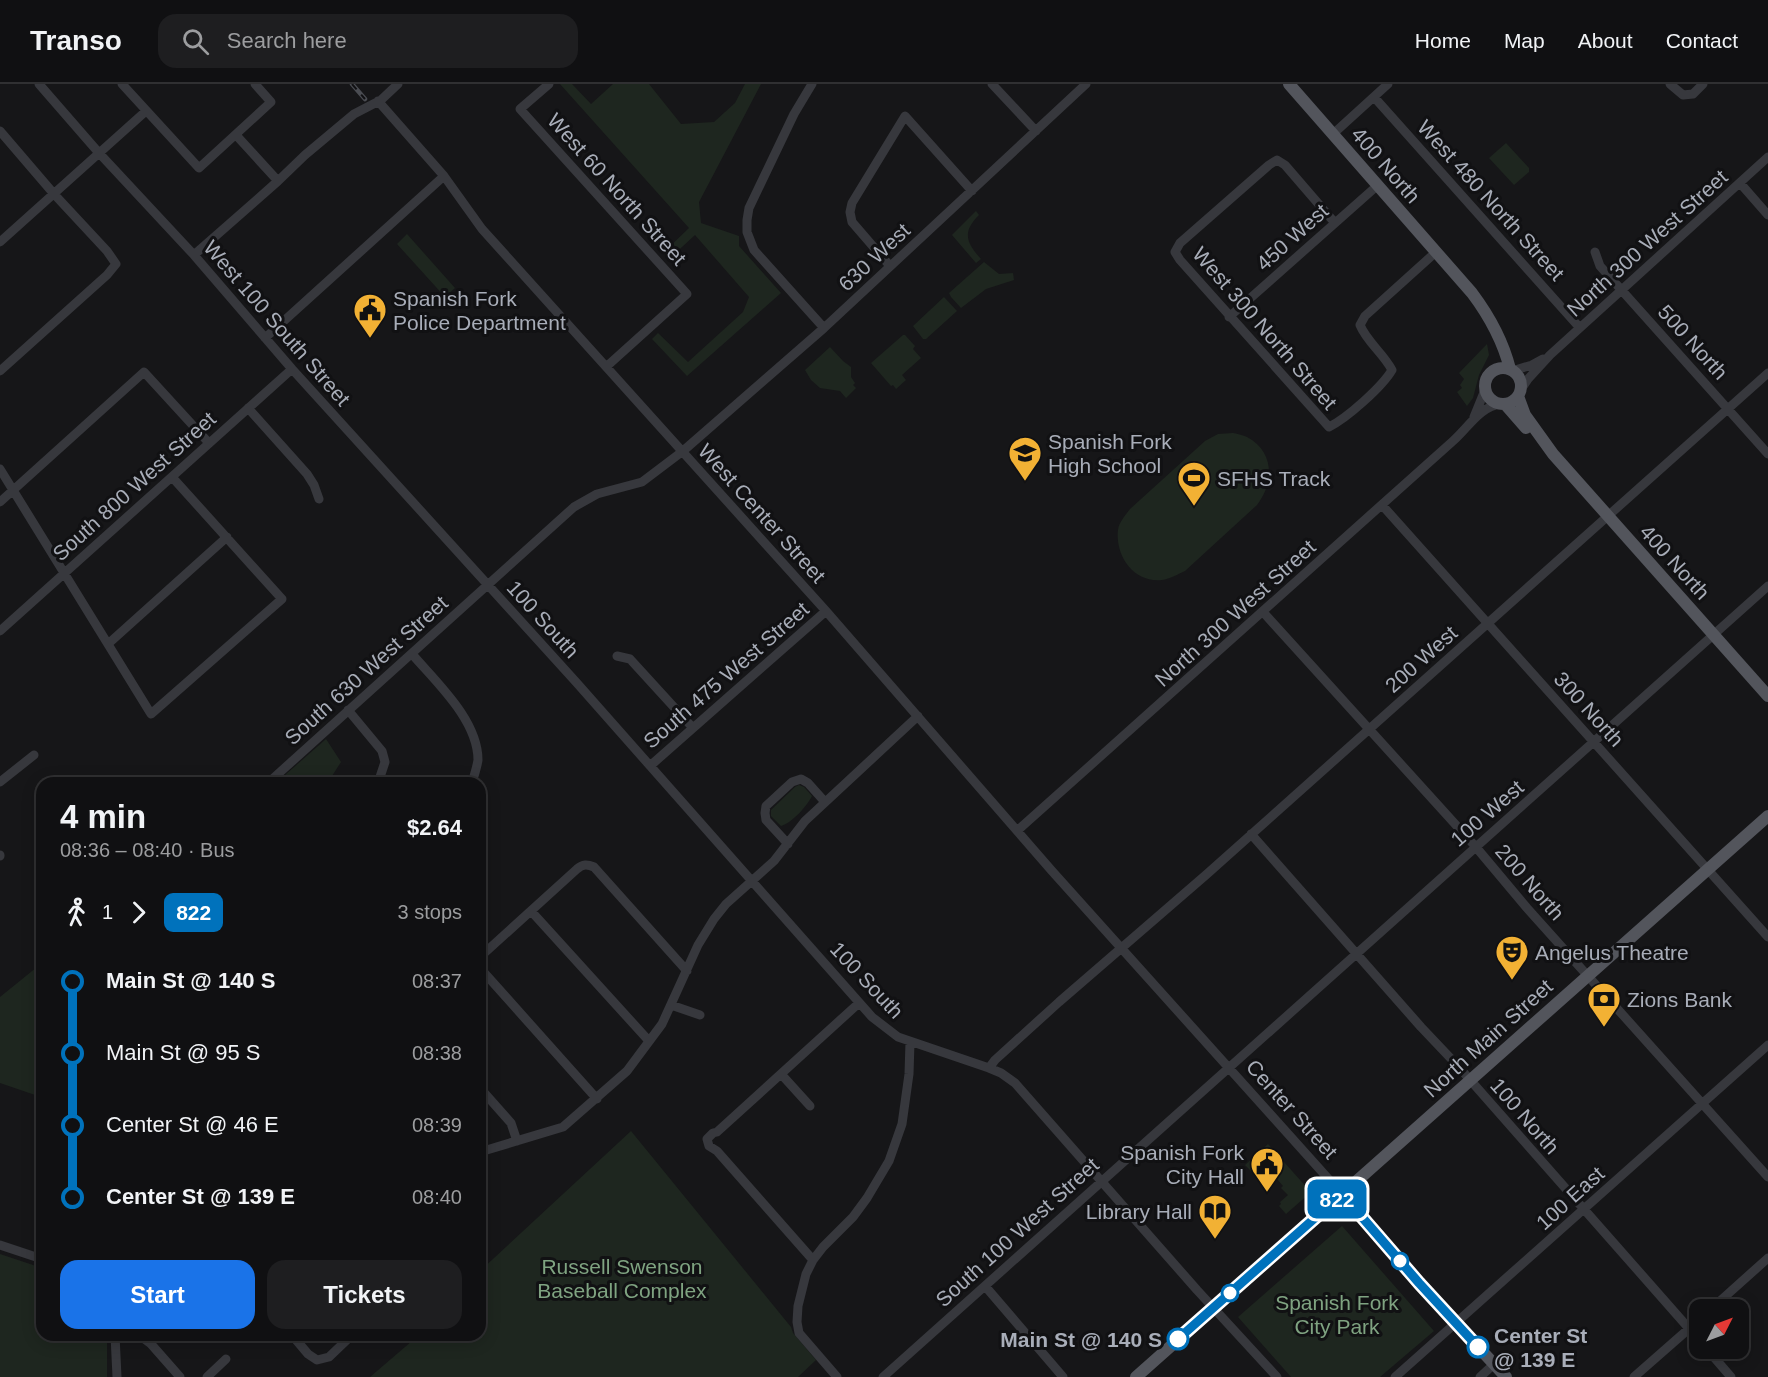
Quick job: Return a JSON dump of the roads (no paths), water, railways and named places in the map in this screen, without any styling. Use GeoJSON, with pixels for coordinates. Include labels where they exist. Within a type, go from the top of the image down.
{"type":"FeatureCollection","features":[{"type":"Feature","properties":{"kind":"main road","name":"400 North"},"geometry":{"type":"LineString","coordinates":[[1289,84],[1472,293],[1496,330],[1511,370]]}},
{"type":"Feature","properties":{"kind":"main road"},"geometry":{"type":"LineString","coordinates":[[1490,373],[1500,368],[1511,370],[1520,380],[1519,393],[1514,400],[1503,404],[1491,399],[1485,390],[1485,384],[1497,354],[1496,330]]}},
{"type":"Feature","properties":{"kind":"main road","name":"400 North"},"geometry":{"type":"LineString","coordinates":[[1519,393],[1525,415],[1553,454]]}},
{"type":"Feature","properties":{"kind":"main road","name":"400 North"},"geometry":{"type":"LineString","coordinates":[[1503,404],[1553,454],[1768,696]]}},
{"type":"Feature","properties":{"kind":"main road","name":"North Main Street"},"geometry":{"type":"LineString","coordinates":[[1136,1377],[1768,816]]}},
{"type":"Feature","properties":{"kind":"main road","name":"Center Street"},"geometry":{"type":"LineString","coordinates":[[1342,1194],[1506,1377]]}},
{"type":"Feature","properties":{"kind":"street","name":"West 100 South Street"},"geometry":{"type":"LineString","coordinates":[[39,84],[99,153],[194,255],[264,338],[488,585]]}},
{"type":"Feature","properties":{"kind":"street"},"geometry":{"type":"LineString","coordinates":[[122,84],[199,168],[271,102],[255,84]]}},
{"type":"Feature","properties":{"kind":"street"},"geometry":{"type":"LineString","coordinates":[[194,255],[305,154],[354,114],[378,101],[398,84]]}},
{"type":"Feature","properties":{"kind":"street","name":"West 60 North Street"},"geometry":{"type":"LineString","coordinates":[[549,84],[520,109],[687,294],[606,368]]}},
{"type":"Feature","properties":{"kind":"street"},"geometry":{"type":"LineString","coordinates":[[812,84],[794,114],[749,208],[747,232],[758,255],[824,328]]}},
{"type":"Feature","properties":{"kind":"street"},"geometry":{"type":"LineString","coordinates":[[992,84],[1036,131]]}},
{"type":"Feature","properties":{"kind":"street","name":"630 West"},"geometry":{"type":"LineString","coordinates":[[683,451],[824,328],[1086,84]]}},
{"type":"Feature","properties":{"kind":"street"},"geometry":{"type":"LineString","coordinates":[[1333,134],[1388,84]]}},
{"type":"Feature","properties":{"kind":"street"},"geometry":{"type":"LineString","coordinates":[[1670,84],[1683,95],[1693,94],[1700,87]]}},
{"type":"Feature","properties":{"kind":"street","name":"West 480 North Street"},"geometry":{"type":"LineString","coordinates":[[1374,97],[1580,328]]}},
{"type":"Feature","properties":{"kind":"street","name":"West Center Street"},"geometry":{"type":"LineString","coordinates":[[378,101],[444,176],[482,229],[826,611],[1121,948]]}},
{"type":"Feature","properties":{"kind":"street"},"geometry":{"type":"LineString","coordinates":[[0,242],[146,111]]}},
{"type":"Feature","properties":{"kind":"street"},"geometry":{"type":"LineString","coordinates":[[890,266],[852,222],[850,212],[852,203],[905,116],[972,191]]}},
{"type":"Feature","properties":{"kind":"street"},"geometry":{"type":"LineString","coordinates":[[0,131],[116,264],[107,275],[0,371]]}},
{"type":"Feature","properties":{"kind":"street"},"geometry":{"type":"LineString","coordinates":[[236,135],[278,181]]}},
{"type":"Feature","properties":{"kind":"street","name":"North 300 West Street"},"geometry":{"type":"LineString","coordinates":[[1550,355],[1768,158]]}},
{"type":"Feature","properties":{"kind":"street","name":"West 300 North Street"},"geometry":{"type":"LineString","coordinates":[[1335,223],[1285,165],[1277,160],[1180,243],[1175,252],[1229,317],[1329,428],[1339,422],[1386,379],[1392,370],[1386,359],[1364,333],[1360,325],[1365,316],[1436,252]]}},
{"type":"Feature","properties":{"kind":"street"},"geometry":{"type":"LineString","coordinates":[[264,338],[444,176]]}},
{"type":"Feature","properties":{"kind":"street"},"geometry":{"type":"LineString","coordinates":[[1740,183],[1768,214]]}},
{"type":"Feature","properties":{"kind":"street","name":"450 West"},"geometry":{"type":"LineString","coordinates":[[1229,317],[1378,185]]}},
{"type":"Feature","properties":{"kind":"street","name":"500 North"},"geometry":{"type":"LineString","coordinates":[[1595,252],[1600,266],[1768,454]]}},
{"type":"Feature","properties":{"kind":"street"},"geometry":{"type":"LineString","coordinates":[[1511,370],[1532,365],[1550,355]]}},
{"type":"Feature","properties":{"kind":"street"},"geometry":{"type":"LineString","coordinates":[[1519,393],[1528,379],[1550,355]]}},
{"type":"Feature","properties":{"kind":"street","name":"South 800 West Street"},"geometry":{"type":"LineString","coordinates":[[0,631],[292,369]]}},
{"type":"Feature","properties":{"kind":"street"},"geometry":{"type":"LineString","coordinates":[[0,502],[144,372],[209,443]]}},
{"type":"Feature","properties":{"kind":"street","name":"200 West"},"geometry":{"type":"LineString","coordinates":[[989,1068],[1096,969],[1251,834],[1768,373]]}},
{"type":"Feature","properties":{"kind":"street"},"geometry":{"type":"LineString","coordinates":[[1473,420],[1485,390]]}},
{"type":"Feature","properties":{"kind":"street"},"geometry":{"type":"LineString","coordinates":[[1473,420],[1490,407],[1503,404]]}},
{"type":"Feature","properties":{"kind":"street"},"geometry":{"type":"LineString","coordinates":[[248,408],[307,474],[319,499]]}},
{"type":"Feature","properties":{"kind":"street","name":"North 300 West Street"},"geometry":{"type":"LineString","coordinates":[[1017,831],[1462,434],[1473,420]]}},
{"type":"Feature","properties":{"kind":"street","name":"South 630 West Street"},"geometry":{"type":"LineString","coordinates":[[275,777],[574,507],[597,494],[642,482],[683,451]]}},
{"type":"Feature","properties":{"kind":"street"},"geometry":{"type":"LineString","coordinates":[[0,469],[151,714],[282,599],[172,477]]}},
{"type":"Feature","properties":{"kind":"street","name":"300 North"},"geometry":{"type":"LineString","coordinates":[[1382,505],[1768,937]]}},
{"type":"Feature","properties":{"kind":"street"},"geometry":{"type":"LineString","coordinates":[[108,644],[227,537]]}},
{"type":"Feature","properties":{"kind":"street","name":"100 South"},"geometry":{"type":"LineString","coordinates":[[488,585],[859,1004],[898,1037],[989,1068],[1008,1078],[1026,1094],[1277,1377]]}},
{"type":"Feature","properties":{"kind":"street","name":"100 West"},"geometry":{"type":"LineString","coordinates":[[1229,1067],[1768,586]]}},
{"type":"Feature","properties":{"kind":"street","name":"South 475 West Street"},"geometry":{"type":"LineString","coordinates":[[650,766],[826,611]]}},
{"type":"Feature","properties":{"kind":"street","name":"200 North"},"geometry":{"type":"LineString","coordinates":[[1263,612],[1370,728],[1768,1177]]}},
{"type":"Feature","properties":{"kind":"street"},"geometry":{"type":"LineString","coordinates":[[412,654],[460,709],[474,738],[478,761],[474,777]]}},
{"type":"Feature","properties":{"kind":"street"},"geometry":{"type":"LineString","coordinates":[[617,656],[630,658],[693,728]]}},
{"type":"Feature","properties":{"kind":"street"},"geometry":{"type":"LineString","coordinates":[[348,710],[382,751],[385,762],[380,777]]}},
{"type":"Feature","properties":{"kind":"street"},"geometry":{"type":"LineString","coordinates":[[486,1150],[563,1127],[627,1071],[663,1024],[698,945],[714,919],[738,892],[774,861],[805,821],[918,716]]}},
{"type":"Feature","properties":{"kind":"street"},"geometry":{"type":"LineString","coordinates":[[0,782],[34,755]]}},
{"type":"Feature","properties":{"kind":"street"},"geometry":{"type":"LineString","coordinates":[[788,844],[766,820],[766,806],[792,782],[801,779],[808,783],[825,802]]}},
{"type":"Feature","properties":{"kind":"street","name":"100 North"},"geometry":{"type":"LineString","coordinates":[[1251,834],[1688,1329]]}},
{"type":"Feature","properties":{"kind":"street"},"geometry":{"type":"LineString","coordinates":[[486,952],[577,868],[588,865],[594,867],[687,970]]}},
{"type":"Feature","properties":{"kind":"street"},"geometry":{"type":"LineString","coordinates":[[531,911],[649,1041]]}},
{"type":"Feature","properties":{"kind":"street","name":"Center Street"},"geometry":{"type":"LineString","coordinates":[[1121,948],[1342,1194]]}},
{"type":"Feature","properties":{"kind":"street"},"geometry":{"type":"LineString","coordinates":[[486,975],[597,1099]]}},
{"type":"Feature","properties":{"kind":"street"},"geometry":{"type":"LineString","coordinates":[[813,1260],[717,1151],[709,1146],[707,1139],[859,1004]]}},
{"type":"Feature","properties":{"kind":"street"},"geometry":{"type":"LineString","coordinates":[[671,1005],[700,1016]]}},
{"type":"Feature","properties":{"kind":"street"},"geometry":{"type":"LineString","coordinates":[[837,1377],[799,1333],[798,1306],[806,1274],[813,1260],[867,1198],[889,1161],[902,1124],[909,1074],[910,1042]]}},
{"type":"Feature","properties":{"kind":"street","name":"100 East"},"geometry":{"type":"LineString","coordinates":[[1395,1377],[1768,1045]]}},
{"type":"Feature","properties":{"kind":"street","name":"South 100 West Street"},"geometry":{"type":"LineString","coordinates":[[883,1377],[1229,1067]]}},
{"type":"Feature","properties":{"kind":"street"},"geometry":{"type":"LineString","coordinates":[[781,1074],[810,1106]]}},
{"type":"Feature","properties":{"kind":"street"},"geometry":{"type":"LineString","coordinates":[[486,1095],[511,1123],[517,1141]]}},
{"type":"Feature","properties":{"kind":"street"},"geometry":{"type":"LineString","coordinates":[[0,1245],[36,1257]]}},
{"type":"Feature","properties":{"kind":"street"},"geometry":{"type":"LineString","coordinates":[[1722,1299],[1768,1258]]}},
{"type":"Feature","properties":{"kind":"street"},"geometry":{"type":"LineString","coordinates":[[985,1286],[1063,1377]]}},
{"type":"Feature","properties":{"kind":"street"},"geometry":{"type":"LineString","coordinates":[[1634,1377],[1688,1329]]}},
{"type":"Feature","properties":{"kind":"street"},"geometry":{"type":"LineString","coordinates":[[115,1341],[117,1377]]}},
{"type":"Feature","properties":{"kind":"street"},"geometry":{"type":"LineString","coordinates":[[147,1341],[180,1377]]}},
{"type":"Feature","properties":{"kind":"street"},"geometry":{"type":"LineString","coordinates":[[297,1341],[308,1354],[317,1360],[329,1357],[346,1341]]}},
{"type":"Feature","properties":{"kind":"street"},"geometry":{"type":"LineString","coordinates":[[207,1377],[226,1359]]}},
{"type":"Feature","properties":{"kind":"street"},"geometry":{"type":"LineString","coordinates":[[1715,1359],[1731,1377]]}},
{"type":"Feature","properties":{"kind":"street"},"geometry":{"type":"LineString","coordinates":[[1480,1377],[1494,1364]]}},
{"type":"Feature","properties":{"kind":"railway"},"geometry":{"type":"LineString","coordinates":[[352,84],[365,99]]}},
{"type":"Feature","properties":{"kind":"place","name":"Spanish Fork Police Department"},"geometry":{"type":"Point","coordinates":[370,339]}},
{"type":"Feature","properties":{"kind":"place","name":"Spanish Fork High School"},"geometry":{"type":"Point","coordinates":[1025,482]}},
{"type":"Feature","properties":{"kind":"place","name":"SFHS Track"},"geometry":{"type":"Point","coordinates":[1194,507]}},
{"type":"Feature","properties":{"kind":"place","name":"Angelus Theatre"},"geometry":{"type":"Point","coordinates":[1512,981]}},
{"type":"Feature","properties":{"kind":"place","name":"Zions Bank"},"geometry":{"type":"Point","coordinates":[1604,1028]}},
{"type":"Feature","properties":{"kind":"place","name":"Spanish Fork City Hall"},"geometry":{"type":"Point","coordinates":[1267,1193]}},
{"type":"Feature","properties":{"kind":"place","name":"Library Hall"},"geometry":{"type":"Point","coordinates":[1215,1240]}},
{"type":"Feature","properties":{"kind":"place","name":"Main St @ 140 S"},"geometry":{"type":"Point","coordinates":[1178,1339]}},
{"type":"Feature","properties":{"kind":"place","name":"Center St @ 139 E"},"geometry":{"type":"Point","coordinates":[1478,1347]}},
{"type":"Feature","properties":{"kind":"park label","name":"Russell Swenson Baseball Complex"},"geometry":{"type":"Point","coordinates":[622,1278]}},
{"type":"Feature","properties":{"kind":"park label","name":"Spanish Fork City Park"},"geometry":{"type":"Point","coordinates":[1337,1314]}}]}
